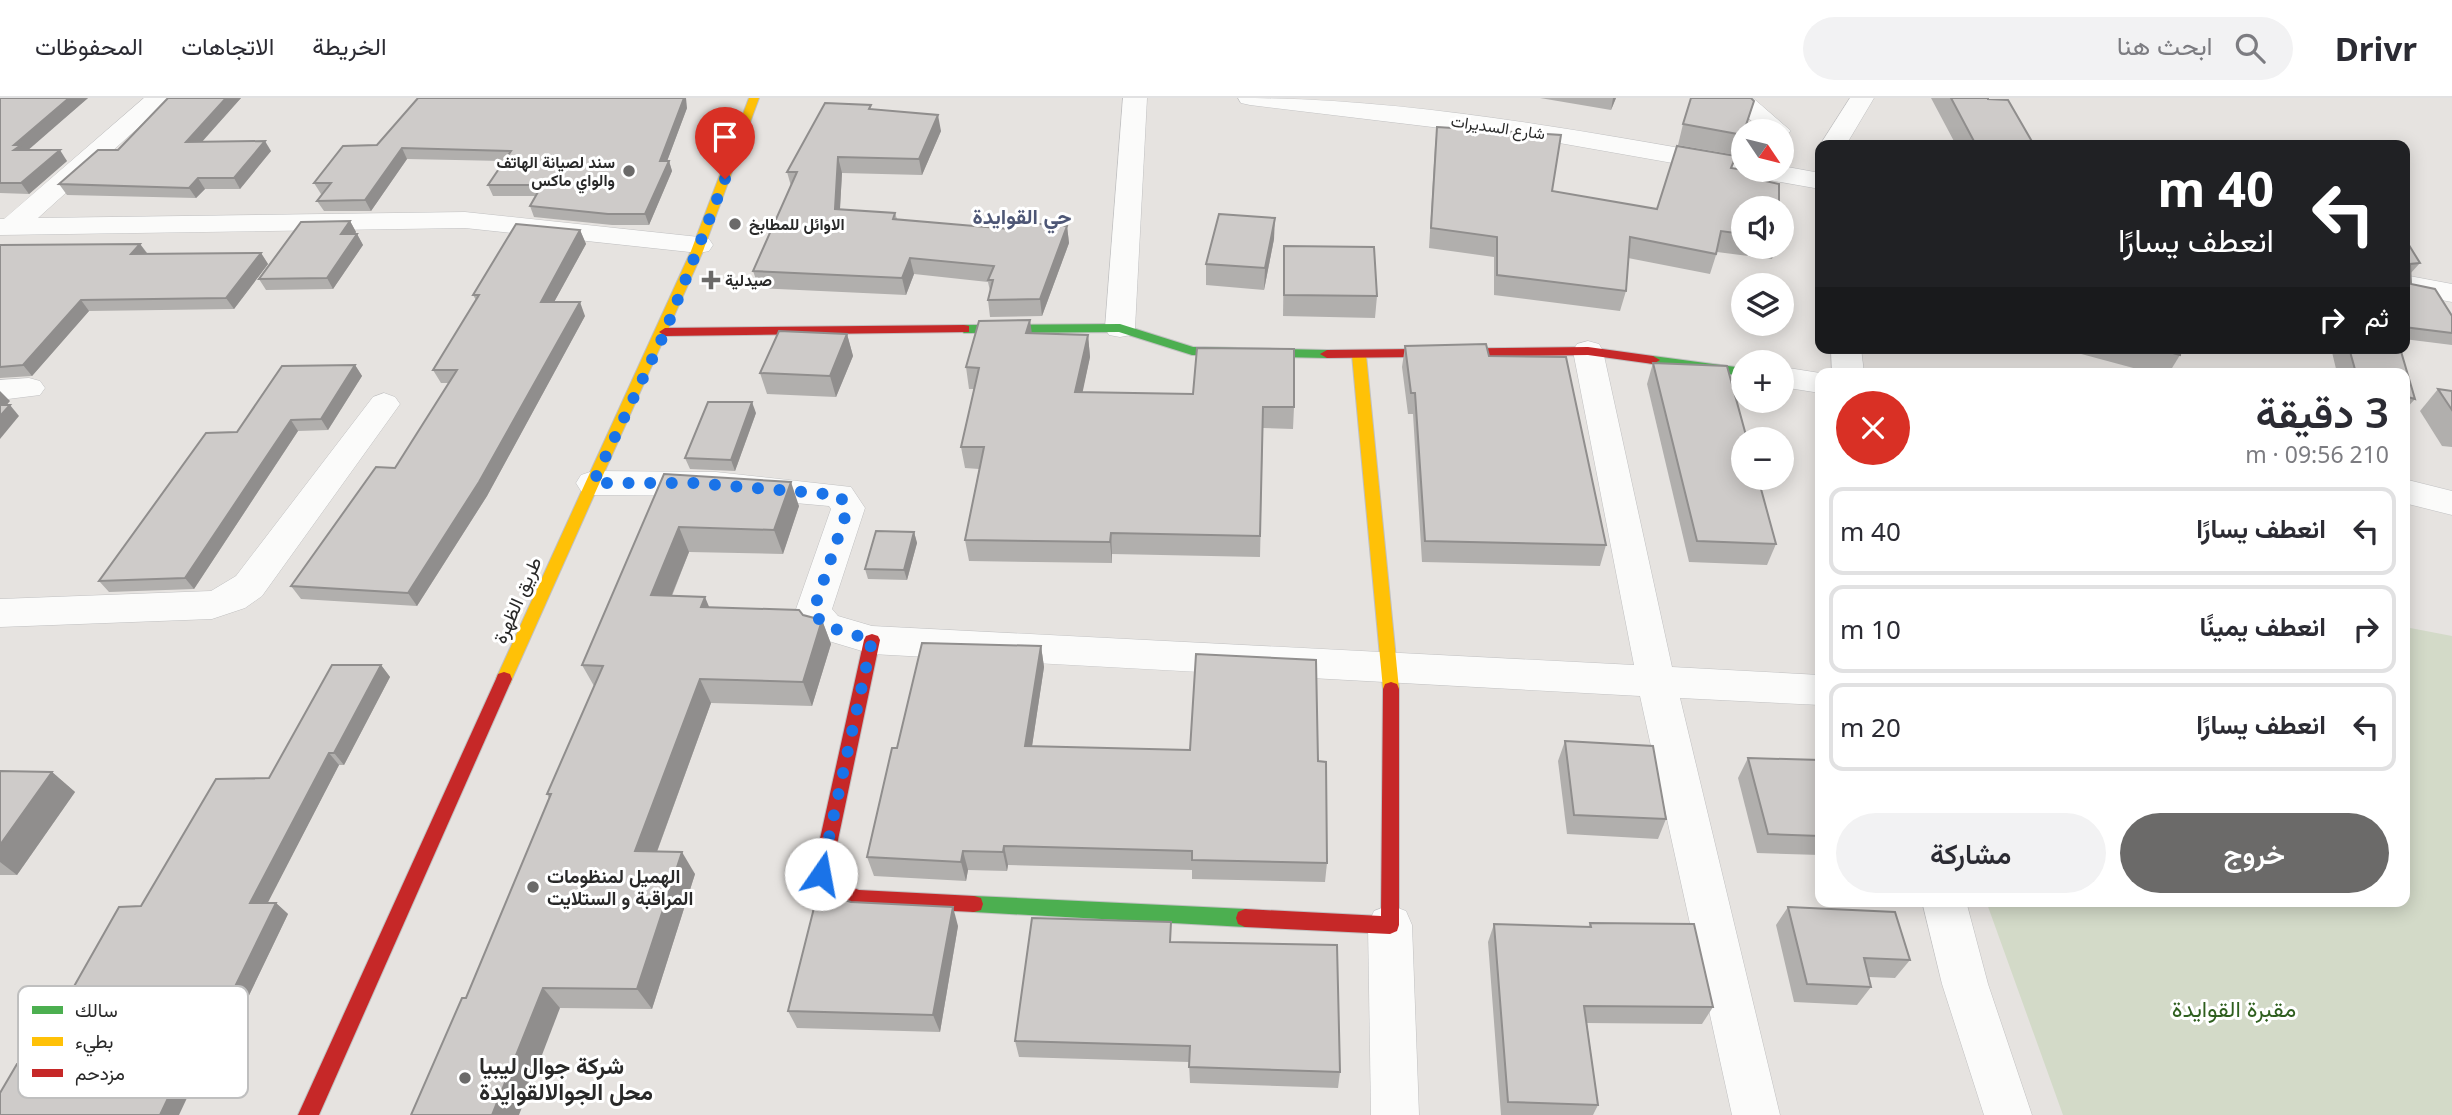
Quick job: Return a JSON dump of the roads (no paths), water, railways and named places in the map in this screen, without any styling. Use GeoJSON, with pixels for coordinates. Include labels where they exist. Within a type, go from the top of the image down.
{"type":"FeatureCollection","features":[{"type":"Feature","properties":{"kind":"street"},"geometry":{"type":"LineString","coordinates":[[6,227],[159,98]]}},
{"type":"Feature","properties":{"kind":"street","name":"طريق الظهرة"},"geometry":{"type":"LineString","coordinates":[[308,1115],[593,483],[665,332],[754,98]]}},
{"type":"Feature","properties":{"kind":"street"},"geometry":{"type":"LineString","coordinates":[[1120,328],[1135,98]]}},
{"type":"Feature","properties":{"kind":"street","name":"شارع السديرات"},"geometry":{"type":"LineString","coordinates":[[1250,98],[1548,133],[1731,165]]}},
{"type":"Feature","properties":{"kind":"street"},"geometry":{"type":"LineString","coordinates":[[1738,98],[1804,146],[1862,98]]}},
{"type":"Feature","properties":{"kind":"street"},"geometry":{"type":"LineString","coordinates":[[1794,176],[1815,180]]}},
{"type":"Feature","properties":{"kind":"street"},"geometry":{"type":"LineString","coordinates":[[6,227],[465,220],[699,245]]}},
{"type":"Feature","properties":{"kind":"street"},"geometry":{"type":"LineString","coordinates":[[2410,285],[2452,293]]}},
{"type":"Feature","properties":{"kind":"street"},"geometry":{"type":"LineString","coordinates":[[665,332],[1120,328],[1192,351],[1359,355],[1588,351],[1731,370]]}},
{"type":"Feature","properties":{"kind":"street"},"geometry":{"type":"LineString","coordinates":[[1588,351],[1656,680],[1756,1115]]}},
{"type":"Feature","properties":{"kind":"street"},"geometry":{"type":"LineString","coordinates":[[1359,355],[1391,668],[1390,925],[1395,1115]]}},
{"type":"Feature","properties":{"kind":"street"},"geometry":{"type":"LineString","coordinates":[[1794,379],[1815,382]]}},
{"type":"Feature","properties":{"kind":"street"},"geometry":{"type":"LineString","coordinates":[[0,613],[212,605],[232,598],[249,586],[384,404]]}},
{"type":"Feature","properties":{"kind":"street"},"geometry":{"type":"LineString","coordinates":[[593,483],[690,483],[839,495],[848,508],[813,612],[825,626],[872,640],[1815,690]]}},
{"type":"Feature","properties":{"kind":"street"},"geometry":{"type":"LineString","coordinates":[[2410,492],[2452,503]]}},
{"type":"Feature","properties":{"kind":"street"},"geometry":{"type":"LineString","coordinates":[[872,640],[821,874],[834,889],[859,898],[1390,925]]}},
{"type":"Feature","properties":{"kind":"street"},"geometry":{"type":"LineString","coordinates":[[1946,907],[1965,984],[2008,1115]]}},
{"type":"Feature","properties":{"kind":"place","name":"سند لصيانة الهاتف والواي ماكس"},"geometry":{"type":"Point","coordinates":[629,171]}},
{"type":"Feature","properties":{"kind":"place","name":"الاوائل للمطابخ"},"geometry":{"type":"Point","coordinates":[735,224]}},
{"type":"Feature","properties":{"kind":"place","name":"صيدلية"},"geometry":{"type":"Point","coordinates":[711,280]}},
{"type":"Feature","properties":{"kind":"place","name":"الهميل لمنظومات المراقبة و الستلايت"},"geometry":{"type":"Point","coordinates":[533,887]}},
{"type":"Feature","properties":{"kind":"place","name":"شركة جوال ليبيا محل الجوالالقوايدة"},"geometry":{"type":"Point","coordinates":[465,1078]}},
{"type":"Feature","properties":{"kind":"district","name":"حي القوايدة"},"geometry":{"type":"Point","coordinates":[1022,216]}},
{"type":"Feature","properties":{"kind":"park label","name":"مقبرة القوايدة"},"geometry":{"type":"Point","coordinates":[2234,1008]}}]}
